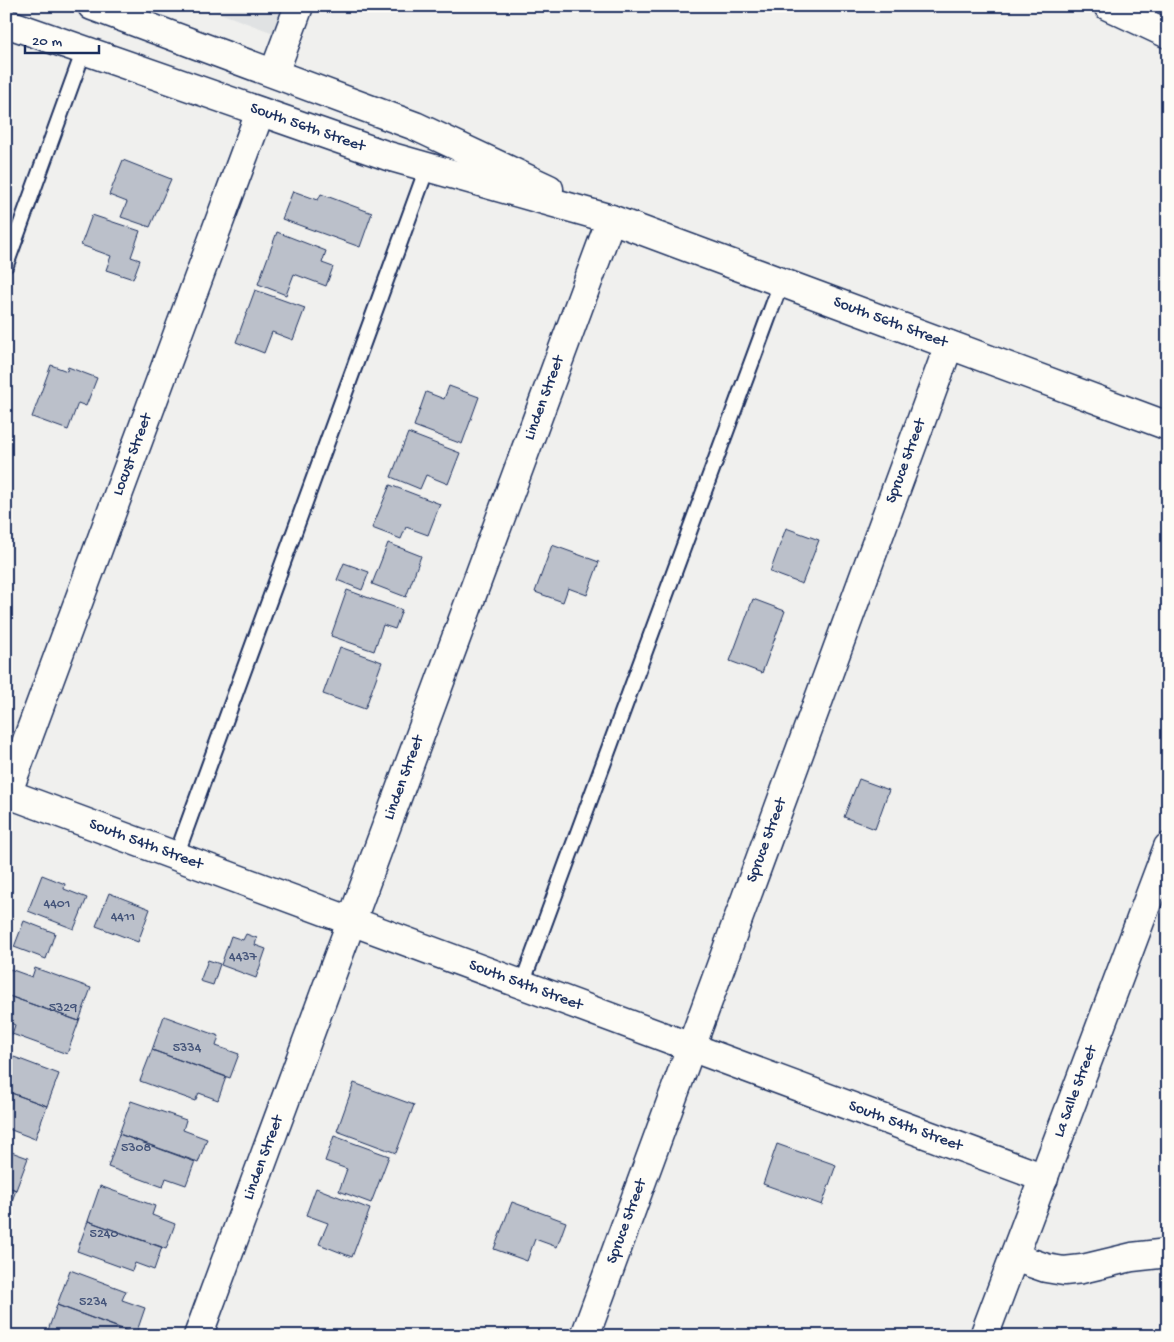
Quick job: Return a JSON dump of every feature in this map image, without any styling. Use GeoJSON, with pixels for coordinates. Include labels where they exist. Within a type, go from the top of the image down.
{"type":"FeatureCollection","features":[{"type":"Feature","properties":{"kind":"street","name":"South 56th Street"},"geometry":{"type":"LineString","coordinates":[[92,6],[415,126],[611,219],[1168,426]]}},
{"type":"Feature","properties":{"kind":"street"},"geometry":{"type":"LineString","coordinates":[[274,73],[299,6]]}},
{"type":"Feature","properties":{"kind":"street"},"geometry":{"type":"LineString","coordinates":[[1108,6],[1168,34]]}},
{"type":"Feature","properties":{"kind":"street","name":"South 56th Street"},"geometry":{"type":"LineString","coordinates":[[6,23],[260,112],[428,168],[611,219]]}},
{"type":"Feature","properties":{"kind":"street","name":"Locust Street"},"geometry":{"type":"LineString","coordinates":[[7,794],[260,112]]}},
{"type":"Feature","properties":{"kind":"street","name":"Linden Street"},"geometry":{"type":"LineString","coordinates":[[198,1336],[611,219]]}},
{"type":"Feature","properties":{"kind":"street","name":"Spruce Street"},"geometry":{"type":"LineString","coordinates":[[585,1336],[949,345]]}},
{"type":"Feature","properties":{"kind":"street","name":"South 54th Street"},"geometry":{"type":"LineString","coordinates":[[7,794],[1044,1178]]}},
{"type":"Feature","properties":{"kind":"street","name":"La Salle Street"},"geometry":{"type":"LineString","coordinates":[[984,1336],[1168,848]]}},
{"type":"Feature","properties":{"kind":"street"},"geometry":{"type":"LineString","coordinates":[[1014,1257],[1046,1268],[1064,1271],[1082,1269],[1132,1257],[1168,1252]]}},
{"type":"Feature","properties":{"kind":"lane"},"geometry":{"type":"LineString","coordinates":[[6,265],[84,50]]}},
{"type":"Feature","properties":{"kind":"lane"},"geometry":{"type":"LineString","coordinates":[[176,856],[428,168]]}},
{"type":"Feature","properties":{"kind":"lane"},"geometry":{"type":"LineString","coordinates":[[522,984],[781,283]]}},
{"type":"Feature","properties":{"kind":"shaded area"},"geometry":{"type":"Polygon","coordinates":[[[201,6],[299,6],[287,38],[201,6]]]}},
{"type":"Feature","properties":{"kind":"building"},"geometry":{"type":"Polygon","coordinates":[[[123,160],[171,179],[150,227],[121,217],[127,202],[109,195],[123,160]]]}},
{"type":"Feature","properties":{"kind":"building"},"geometry":{"type":"Polygon","coordinates":[[[293,191],[318,200],[321,194],[372,213],[360,247],[282,219],[293,191]]]}},
{"type":"Feature","properties":{"kind":"building"},"geometry":{"type":"Polygon","coordinates":[[[92,215],[140,231],[131,257],[140,260],[133,279],[106,270],[111,256],[81,245],[92,215]]]}},
{"type":"Feature","properties":{"kind":"building"},"geometry":{"type":"Polygon","coordinates":[[[277,232],[326,251],[322,263],[333,267],[326,286],[294,274],[286,295],[258,284],[277,232]]]}},
{"type":"Feature","properties":{"kind":"building"},"geometry":{"type":"Polygon","coordinates":[[[255,290],[305,308],[293,340],[272,332],[264,353],[236,342],[255,290]]]}},
{"type":"Feature","properties":{"kind":"building"},"geometry":{"type":"Polygon","coordinates":[[[51,365],[67,371],[68,367],[97,378],[86,406],[78,403],[68,430],[32,417],[51,365]]]}},
{"type":"Feature","properties":{"kind":"building"},"geometry":{"type":"Polygon","coordinates":[[[449,386],[479,397],[462,444],[414,426],[426,392],[444,399],[449,386]]]}},
{"type":"Feature","properties":{"kind":"building"},"geometry":{"type":"Polygon","coordinates":[[[408,433],[460,453],[448,484],[426,475],[420,489],[391,477],[408,433]]]}},
{"type":"Feature","properties":{"kind":"building"},"geometry":{"type":"Polygon","coordinates":[[[390,485],[440,504],[428,535],[406,527],[401,539],[372,528],[390,485]]]}},
{"type":"Feature","properties":{"kind":"building"},"geometry":{"type":"Polygon","coordinates":[[[786,528],[819,540],[802,584],[770,572],[786,528]]]}},
{"type":"Feature","properties":{"kind":"building"},"geometry":{"type":"Polygon","coordinates":[[[388,543],[421,556],[406,597],[372,584],[388,543]]]}},
{"type":"Feature","properties":{"kind":"building"},"geometry":{"type":"Polygon","coordinates":[[[552,545],[599,562],[587,595],[568,588],[563,602],[535,592],[552,545]]]}},
{"type":"Feature","properties":{"kind":"building"},"geometry":{"type":"Polygon","coordinates":[[[344,563],[369,572],[362,590],[337,580],[344,563]]]}},
{"type":"Feature","properties":{"kind":"building"},"geometry":{"type":"Polygon","coordinates":[[[347,590],[402,610],[395,629],[383,625],[374,651],[331,636],[347,590]]]}},
{"type":"Feature","properties":{"kind":"building"},"geometry":{"type":"Polygon","coordinates":[[[753,599],[785,611],[762,673],[730,661],[753,599]]]}},
{"type":"Feature","properties":{"kind":"building"},"geometry":{"type":"Polygon","coordinates":[[[340,647],[382,662],[365,709],[323,694],[340,647]]]}},
{"type":"Feature","properties":{"kind":"building"},"geometry":{"type":"Polygon","coordinates":[[[859,779],[889,790],[875,829],[844,817],[859,779]]]}},
{"type":"Feature","properties":{"kind":"building"},"geometry":{"type":"Polygon","coordinates":[[[42,875],[65,884],[64,889],[87,898],[74,929],[28,911],[42,875]]]}},
{"type":"Feature","properties":{"kind":"building"},"geometry":{"type":"Polygon","coordinates":[[[109,893],[150,909],[138,942],[96,926],[109,893]]]}},
{"type":"Feature","properties":{"kind":"building"},"geometry":{"type":"Polygon","coordinates":[[[24,921],[55,933],[46,959],[14,947],[24,921]]]}},
{"type":"Feature","properties":{"kind":"building"},"geometry":{"type":"Polygon","coordinates":[[[246,934],[257,938],[255,945],[266,949],[256,978],[221,965],[231,936],[243,940],[246,934]]]}},
{"type":"Feature","properties":{"kind":"building"},"geometry":{"type":"Polygon","coordinates":[[[208,960],[220,964],[213,985],[200,981],[208,960]]]}},
{"type":"Feature","properties":{"kind":"building"},"geometry":{"type":"Polygon","coordinates":[[[35,968],[91,988],[79,1021],[6,995],[6,980],[10,969],[32,977],[35,968]]]}},
{"type":"Feature","properties":{"kind":"building"},"geometry":{"type":"Polygon","coordinates":[[[6,995],[79,1021],[67,1054],[12,1034],[15,1025],[6,1021],[6,995]]]}},
{"type":"Feature","properties":{"kind":"building"},"geometry":{"type":"Polygon","coordinates":[[[164,1016],[219,1036],[216,1046],[239,1054],[230,1078],[152,1050],[164,1016]]]}},
{"type":"Feature","properties":{"kind":"building"},"geometry":{"type":"Polygon","coordinates":[[[152,1050],[226,1077],[218,1100],[199,1093],[195,1101],[140,1081],[152,1050]]]}},
{"type":"Feature","properties":{"kind":"building"},"geometry":{"type":"Polygon","coordinates":[[[6,1054],[59,1074],[47,1106],[6,1091],[6,1054]]]}},
{"type":"Feature","properties":{"kind":"building"},"geometry":{"type":"Polygon","coordinates":[[[354,1083],[414,1105],[396,1153],[337,1131],[354,1083]]]}},
{"type":"Feature","properties":{"kind":"building"},"geometry":{"type":"Polygon","coordinates":[[[6,1091],[47,1106],[35,1139],[6,1128],[6,1091]]]}},
{"type":"Feature","properties":{"kind":"building"},"geometry":{"type":"Polygon","coordinates":[[[131,1101],[186,1120],[183,1130],[207,1139],[198,1163],[119,1134],[131,1101]]]}},
{"type":"Feature","properties":{"kind":"building"},"geometry":{"type":"Polygon","coordinates":[[[119,1134],[195,1161],[186,1185],[166,1178],[163,1187],[108,1167],[119,1134]]]}},
{"type":"Feature","properties":{"kind":"building"},"geometry":{"type":"Polygon","coordinates":[[[334,1136],[389,1156],[371,1203],[339,1191],[347,1169],[325,1161],[334,1136]]]}},
{"type":"Feature","properties":{"kind":"building"},"geometry":{"type":"Polygon","coordinates":[[[777,1144],[836,1165],[822,1205],[763,1184],[777,1144]]]}},
{"type":"Feature","properties":{"kind":"building"},"geometry":{"type":"Polygon","coordinates":[[[6,1150],[28,1158],[16,1190],[6,1186],[6,1150]]]}},
{"type":"Feature","properties":{"kind":"building"},"geometry":{"type":"Polygon","coordinates":[[[6,1186],[16,1190],[6,1217],[6,1186]]]}},
{"type":"Feature","properties":{"kind":"building"},"geometry":{"type":"Polygon","coordinates":[[[100,1186],[155,1206],[152,1215],[175,1224],[166,1249],[88,1221],[100,1186]]]}},
{"type":"Feature","properties":{"kind":"building"},"geometry":{"type":"Polygon","coordinates":[[[316,1188],[370,1209],[352,1257],[319,1244],[328,1223],[306,1215],[316,1188]]]}},
{"type":"Feature","properties":{"kind":"building"},"geometry":{"type":"Polygon","coordinates":[[[512,1202],[566,1222],[557,1247],[535,1239],[527,1261],[494,1249],[512,1202]]]}},
{"type":"Feature","properties":{"kind":"building"},"geometry":{"type":"Polygon","coordinates":[[[88,1221],[162,1247],[154,1270],[135,1263],[132,1271],[77,1251],[88,1221]]]}},
{"type":"Feature","properties":{"kind":"building"},"geometry":{"type":"Polygon","coordinates":[[[70,1270],[126,1291],[122,1300],[145,1308],[136,1334],[57,1305],[70,1270]]]}},
{"type":"Feature","properties":{"kind":"building"},"geometry":{"type":"Polygon","coordinates":[[[57,1305],[132,1333],[131,1336],[46,1336],[57,1305]]]}}]}
